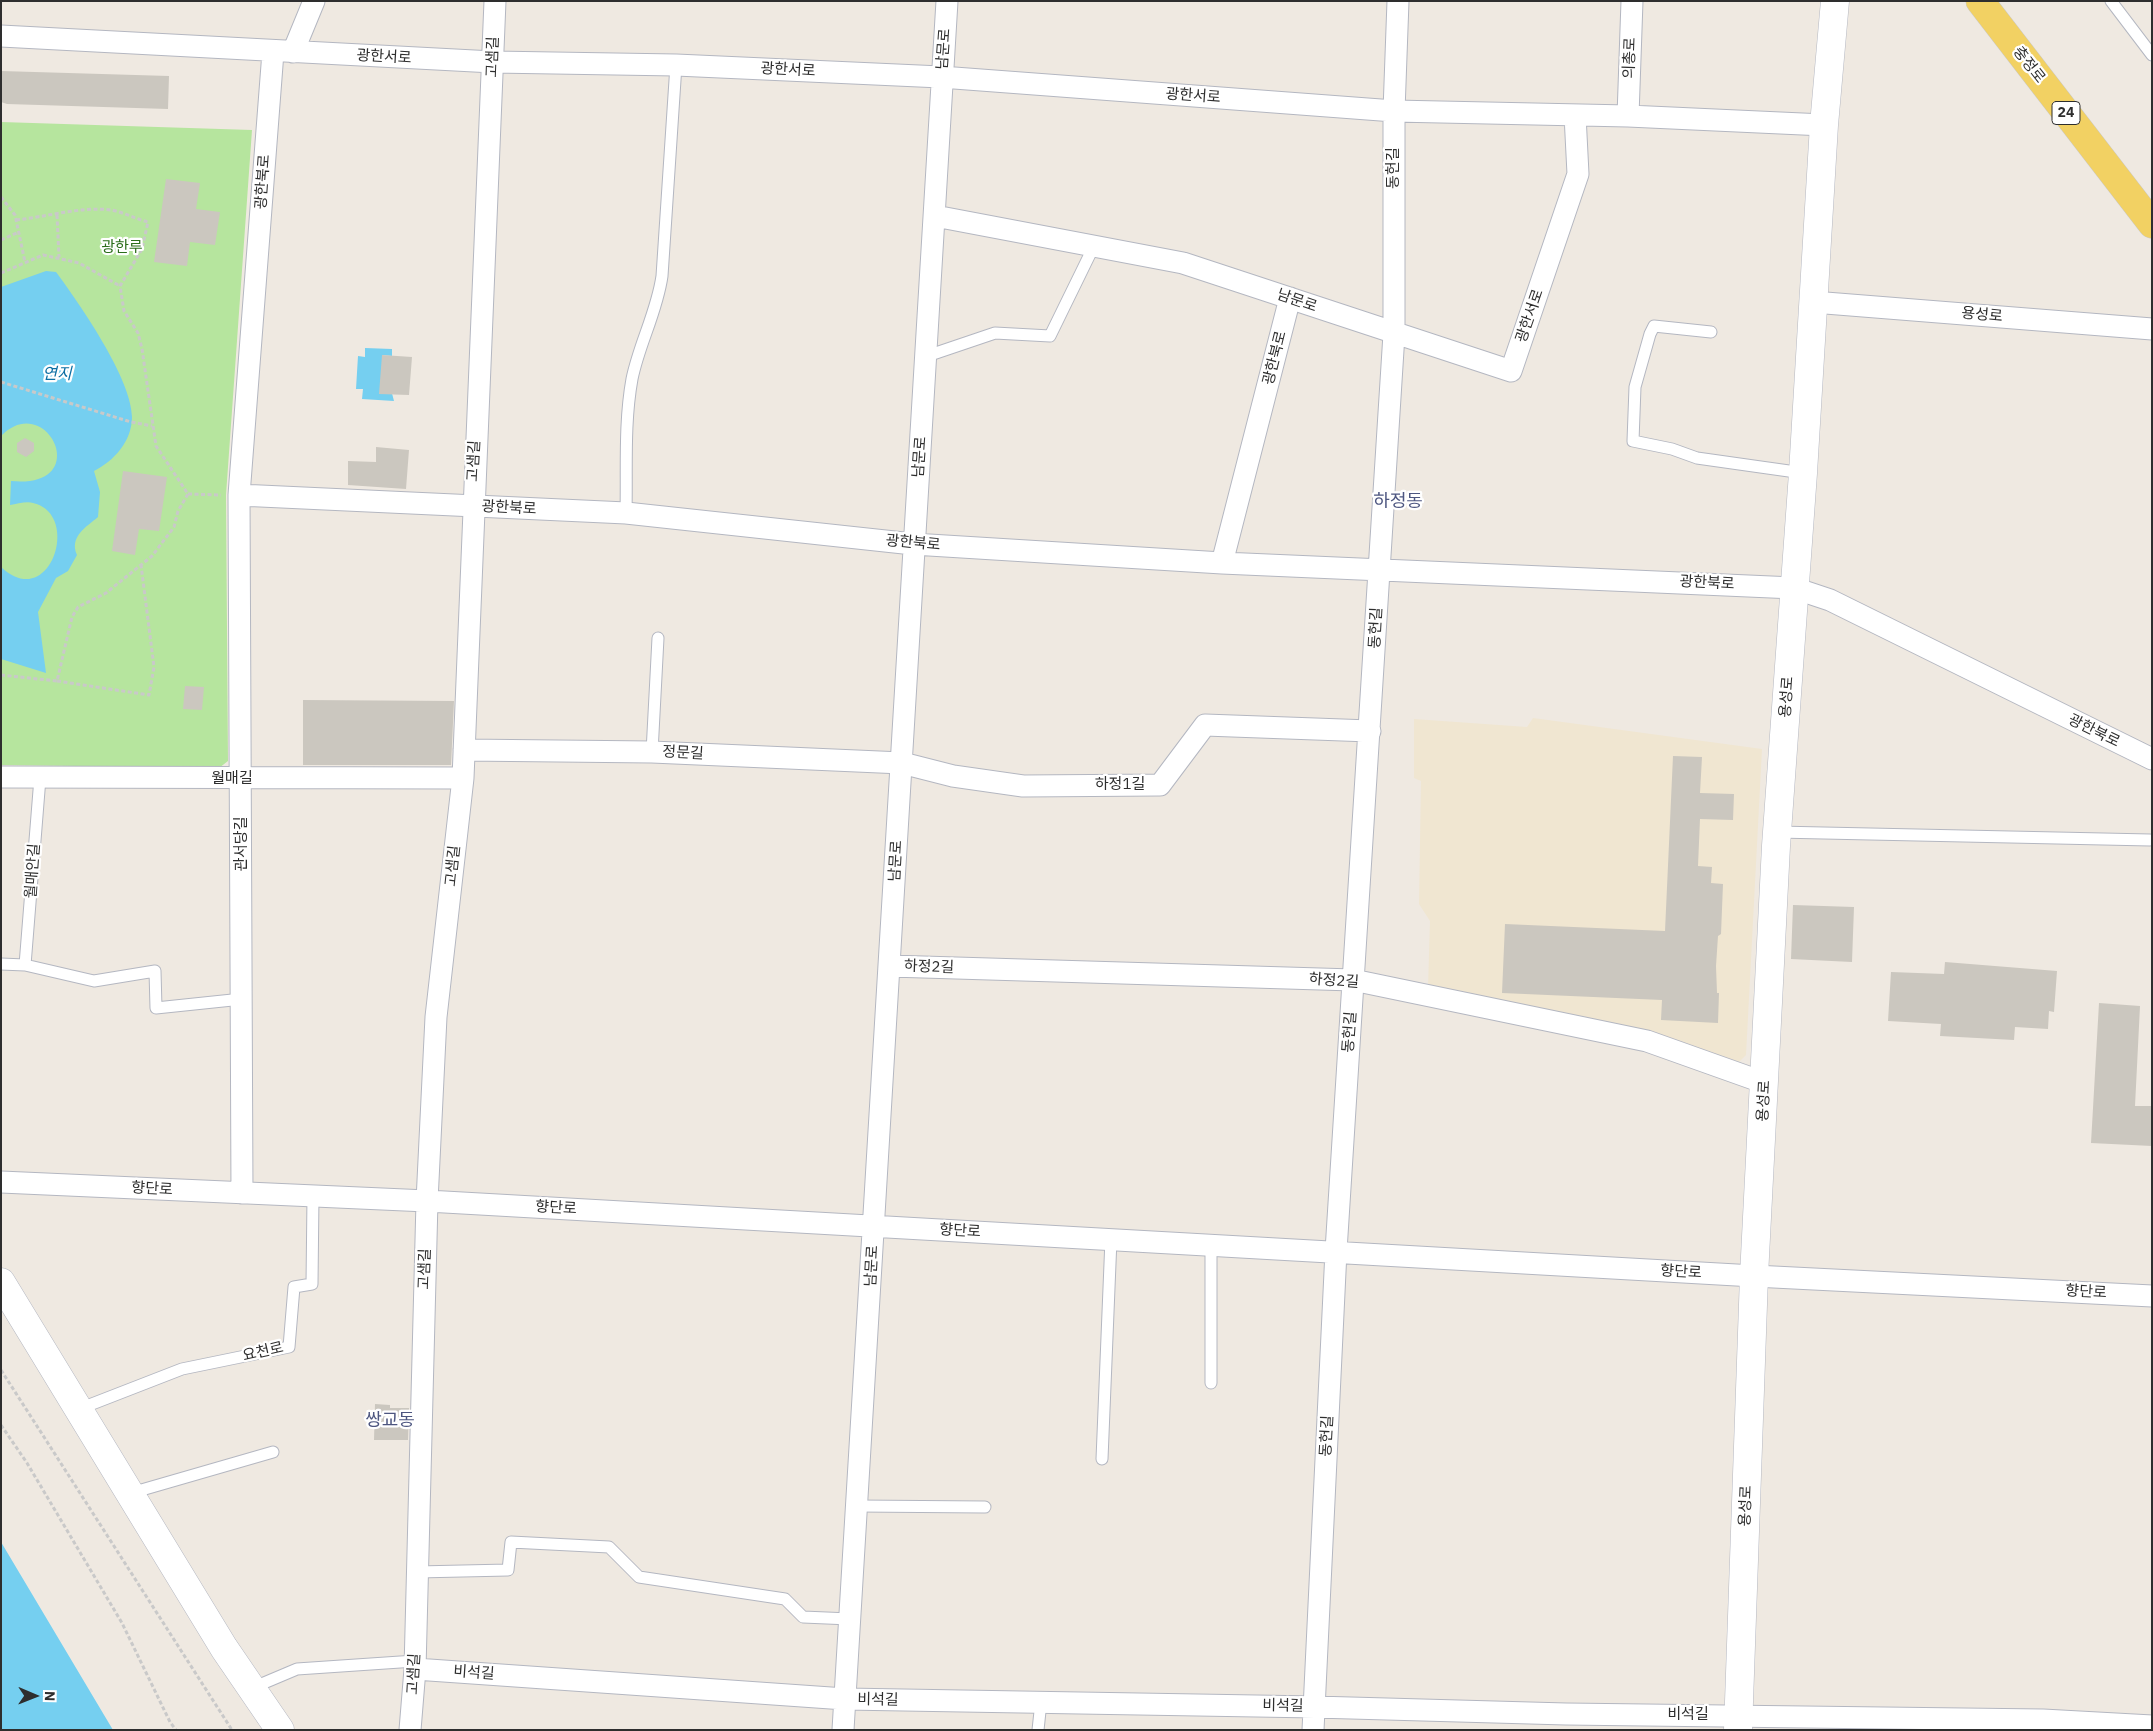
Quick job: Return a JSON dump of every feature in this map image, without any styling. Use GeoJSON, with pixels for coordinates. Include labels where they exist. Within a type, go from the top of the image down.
{"type":"FeatureCollection","features":[{"type":"Feature","properties":{"kind":"main road","name":"충정로"},"geometry":{"type":"LineString","coordinates":[[1980,1],[2152,224]]}},
{"type":"Feature","properties":{"kind":"street","name":"광한북로"},"geometry":{"type":"LineString","coordinates":[[314,1],[283,52],[239,495],[626,514],[913,544],[1222,563],[1380,568],[1794,588],[1830,600],[2152,759]]}},
{"type":"Feature","properties":{"kind":"street","name":"고샘길"},"geometry":{"type":"LineString","coordinates":[[410,1730],[415,1665],[427,1200],[436,1017],[463,778],[472,506],[495,1]]}},
{"type":"Feature","properties":{"kind":"street","name":"남문로"},"geometry":{"type":"LineString","coordinates":[[843,1730],[902,763],[913,544],[936,216],[941,77],[947,1]]}},
{"type":"Feature","properties":{"kind":"street","name":"동헌길"},"geometry":{"type":"LineString","coordinates":[[1313,1730],[1336,1252],[1394,334],[1394,111],[1398,1]]}},
{"type":"Feature","properties":{"kind":"street","name":"의총로"},"geometry":{"type":"LineString","coordinates":[[1628,116],[1632,1]]}},
{"type":"Feature","properties":{"kind":"street","name":"용성로"},"geometry":{"type":"LineString","coordinates":[[1738,1722],[1754,1276],[1777,832],[1803,473],[1824,125],[1835,1]]}},
{"type":"Feature","properties":{"kind":"street","name":"광한서로"},"geometry":{"type":"LineString","coordinates":[[1,36],[493,62],[676,64],[941,77],[1394,111],[1628,116],[1824,125]]}},
{"type":"Feature","properties":{"kind":"street","name":"광한서로"},"geometry":{"type":"LineString","coordinates":[[1394,334],[1511,371],[1578,174],[1575,115]]}},
{"type":"Feature","properties":{"kind":"street","name":"남문로"},"geometry":{"type":"LineString","coordinates":[[936,216],[1183,263],[1394,334]]}},
{"type":"Feature","properties":{"kind":"street","name":"광한북로"},"geometry":{"type":"LineString","coordinates":[[1222,563],[1290,298]]}},
{"type":"Feature","properties":{"kind":"street","name":"용성로"},"geometry":{"type":"LineString","coordinates":[[1813,302],[2152,329]]}},
{"type":"Feature","properties":{"kind":"street","name":"관서당길"},"geometry":{"type":"LineString","coordinates":[[239,495],[242,779],[242,1193]]}},
{"type":"Feature","properties":{"kind":"street","name":"하정1길"},"geometry":{"type":"LineString","coordinates":[[902,763],[953,776],[1023,786],[1160,785],[1205,725],[1370,730]]}},
{"type":"Feature","properties":{"kind":"street","name":"정문길"},"geometry":{"type":"LineString","coordinates":[[464,750],[652,752],[902,763]]}},
{"type":"Feature","properties":{"kind":"street","name":"월매길"},"geometry":{"type":"LineString","coordinates":[[1,777],[463,778]]}},
{"type":"Feature","properties":{"kind":"street","name":"하정2길"},"geometry":{"type":"LineString","coordinates":[[890,966],[1353,980],[1647,1041],[1765,1083]]}},
{"type":"Feature","properties":{"kind":"street","name":"향단로"},"geometry":{"type":"LineString","coordinates":[[1,1182],[427,1200],[1754,1276],[2152,1296]]}},
{"type":"Feature","properties":{"kind":"street"},"geometry":{"type":"LineString","coordinates":[[1,1282],[224,1648],[280,1730]]}},
{"type":"Feature","properties":{"kind":"street","name":"비석길"},"geometry":{"type":"LineString","coordinates":[[415,1665],[845,1700],[1315,1707],[1566,1714],[1738,1722],[2043,1720],[2152,1726]]}},
{"type":"Feature","properties":{"kind":"lane"},"geometry":{"type":"LineString","coordinates":[[2111,1],[2152,55]]}},
{"type":"Feature","properties":{"kind":"lane"},"geometry":{"type":"LineString","coordinates":[[626,514],[628,413],[632,378],[659,297],[662,276],[676,64]]}},
{"type":"Feature","properties":{"kind":"lane"},"geometry":{"type":"LineString","coordinates":[[927,356],[994,334],[1050,336],[1094,246]]}},
{"type":"Feature","properties":{"kind":"lane"},"geometry":{"type":"LineString","coordinates":[[1711,332],[1654,326],[1635,387],[1632,440],[1672,449],[1698,458],[1803,473]]}},
{"type":"Feature","properties":{"kind":"lane"},"geometry":{"type":"LineString","coordinates":[[652,752],[658,638]]}},
{"type":"Feature","properties":{"kind":"lane","name":"월매안길"},"geometry":{"type":"LineString","coordinates":[[25,965],[40,778]]}},
{"type":"Feature","properties":{"kind":"lane"},"geometry":{"type":"LineString","coordinates":[[1777,832],[2150,840]]}},
{"type":"Feature","properties":{"kind":"lane"},"geometry":{"type":"LineString","coordinates":[[1,964],[25,965],[94,981],[155,971],[156,1008],[242,999]]}},
{"type":"Feature","properties":{"kind":"lane","name":"요천로"},"geometry":{"type":"LineString","coordinates":[[79,1409],[182,1369],[289,1348],[294,1287],[312,1284],[313,1196]]}},
{"type":"Feature","properties":{"kind":"lane"},"geometry":{"type":"LineString","coordinates":[[1102,1459],[1111,1239]]}},
{"type":"Feature","properties":{"kind":"lane"},"geometry":{"type":"LineString","coordinates":[[1211,1245],[1211,1383]]}},
{"type":"Feature","properties":{"kind":"lane"},"geometry":{"type":"LineString","coordinates":[[130,1493],[273,1452]]}},
{"type":"Feature","properties":{"kind":"lane"},"geometry":{"type":"LineString","coordinates":[[857,1506],[985,1507]]}},
{"type":"Feature","properties":{"kind":"lane"},"geometry":{"type":"LineString","coordinates":[[417,1572],[508,1570],[511,1542],[609,1546],[640,1577],[785,1599],[803,1617],[850,1619]]}},
{"type":"Feature","properties":{"kind":"lane","name":"비석길"},"geometry":{"type":"LineString","coordinates":[[252,1688],[297,1669],[415,1665]]}},
{"type":"Feature","properties":{"kind":"lane"},"geometry":{"type":"LineString","coordinates":[[1038,1730],[1041,1702]]}},
{"type":"Feature","properties":{"kind":"path"},"geometry":{"type":"LineString","coordinates":[[1,197],[15,215],[25,262]]}},
{"type":"Feature","properties":{"kind":"path"},"geometry":{"type":"LineString","coordinates":[[16,220],[57,215],[77,210],[111,210],[148,222],[142,249],[120,286],[124,310],[138,334],[142,349],[150,393],[152,426],[156,446],[188,494]]}},
{"type":"Feature","properties":{"kind":"path"},"geometry":{"type":"LineString","coordinates":[[57,215],[59,257]]}},
{"type":"Feature","properties":{"kind":"path"},"geometry":{"type":"LineString","coordinates":[[1,240],[19,232]]}},
{"type":"Feature","properties":{"kind":"path"},"geometry":{"type":"LineString","coordinates":[[1,273],[43,255],[59,257],[79,263],[120,286]]}},
{"type":"Feature","properties":{"kind":"path"},"geometry":{"type":"LineString","coordinates":[[1,382],[131,422],[152,426]]}},
{"type":"Feature","properties":{"kind":"path"},"geometry":{"type":"LineString","coordinates":[[188,494],[239,495]]}},
{"type":"Feature","properties":{"kind":"path"},"geometry":{"type":"LineString","coordinates":[[57,681],[72,616],[78,607],[106,593],[152,556],[174,527],[178,511],[188,494]]}},
{"type":"Feature","properties":{"kind":"path"},"geometry":{"type":"LineString","coordinates":[[1,675],[57,681],[149,695],[154,667],[141,565]]}},
{"type":"Feature","properties":{"kind":"path"},"geometry":{"type":"LineString","coordinates":[[1,1370],[232,1730]]}},
{"type":"Feature","properties":{"kind":"path"},"geometry":{"type":"LineString","coordinates":[[1,1425],[32,1472],[122,1623],[170,1722],[176,1730]]}},
{"type":"Feature","properties":{"kind":"shaded area"},"geometry":{"type":"Polygon","coordinates":[[[1533,718],[1762,749],[1746,1055],[1739,1062],[1428,988],[1430,921],[1419,904],[1421,781],[1414,778],[1414,719],[1527,727],[1533,718]]]}},
{"type":"Feature","properties":{"kind":"green space","name":"광한루"},"geometry":{"type":"Polygon","coordinates":[[[1,122],[252,130],[226,495],[228,761],[219,768],[1,765],[1,122]]]}},
{"type":"Feature","properties":{"kind":"water","name":"연지"},"geometry":{"type":"Polygon","coordinates":[[[46,271],[56,272],[78,302],[103,342],[130,401],[132,417],[129,434],[125,442],[115,456],[94,471],[100,492],[98,517],[80,533],[75,543],[77,555],[68,571],[56,578],[38,612],[46,673],[1,659],[1,567],[18,578],[34,578],[46,570],[54,556],[57,540],[56,524],[48,511],[31,502],[10,505],[11,481],[37,479],[52,471],[57,458],[55,444],[46,432],[34,424],[18,425],[1,436],[1,287],[46,271]]]}},
{"type":"Feature","properties":{"kind":"water"},"geometry":{"type":"Polygon","coordinates":[[[365,348],[392,349],[392,356],[382,355],[394,401],[362,399],[363,389],[356,389],[358,356],[365,357],[365,348]]]}},
{"type":"Feature","properties":{"kind":"water"},"geometry":{"type":"Polygon","coordinates":[[[1,1542],[113,1730],[1,1730],[1,1542]]]}},
{"type":"Feature","properties":{"kind":"building"},"geometry":{"type":"Polygon","coordinates":[[[1,71],[169,76],[168,109],[7,104],[1,102],[1,71]]]}},
{"type":"Feature","properties":{"kind":"building"},"geometry":{"type":"Polygon","coordinates":[[[166,179],[200,183],[196,209],[220,212],[215,245],[190,242],[187,266],[154,262],[166,179]]]}},
{"type":"Feature","properties":{"kind":"building"},"geometry":{"type":"Polygon","coordinates":[[[382,355],[412,357],[409,395],[379,394],[382,355]]]}},
{"type":"Feature","properties":{"kind":"building"},"geometry":{"type":"Polygon","coordinates":[[[25,438],[34,443],[34,451],[26,457],[17,452],[17,443],[25,438]]]}},
{"type":"Feature","properties":{"kind":"building"},"geometry":{"type":"Polygon","coordinates":[[[376,447],[409,450],[406,489],[348,485],[348,461],[376,462],[376,447]]]}},
{"type":"Feature","properties":{"kind":"building"},"geometry":{"type":"Polygon","coordinates":[[[123,471],[167,477],[159,531],[139,529],[135,555],[112,551],[123,471]]]}},
{"type":"Feature","properties":{"kind":"building"},"geometry":{"type":"Polygon","coordinates":[[[185,686],[204,687],[202,710],[183,709],[185,686]]]}},
{"type":"Feature","properties":{"kind":"building"},"geometry":{"type":"Polygon","coordinates":[[[303,700],[454,701],[451,765],[303,765],[303,700]]]}},
{"type":"Feature","properties":{"kind":"building"},"geometry":{"type":"Polygon","coordinates":[[[1673,756],[1702,757],[1700,793],[1734,794],[1733,820],[1700,819],[1698,866],[1712,867],[1711,883],[1723,884],[1721,934],[1718,936],[1716,966],[1717,993],[1719,993],[1718,1023],[1661,1020],[1662,1000],[1502,993],[1505,924],[1665,931],[1673,756]]]}},
{"type":"Feature","properties":{"kind":"building"},"geometry":{"type":"Polygon","coordinates":[[[1793,905],[1854,907],[1852,962],[1791,959],[1793,905]]]}},
{"type":"Feature","properties":{"kind":"building"},"geometry":{"type":"Polygon","coordinates":[[[1945,962],[2057,971],[2054,1012],[2049,1011],[2048,1029],[2015,1027],[2014,1040],[1940,1036],[1941,1024],[1888,1021],[1891,972],[1944,974],[1945,962]]]}},
{"type":"Feature","properties":{"kind":"building"},"geometry":{"type":"Polygon","coordinates":[[[2099,1003],[2140,1006],[2135,1106],[2152,1106],[2152,1146],[2091,1143],[2099,1003]]]}},
{"type":"Feature","properties":{"kind":"building"},"geometry":{"type":"Polygon","coordinates":[[[375,1404],[390,1405],[390,1408],[409,1408],[408,1440],[374,1440],[375,1404]]]}},
{"type":"Feature","properties":{"kind":"district","name":"하정동"},"geometry":{"type":"Point","coordinates":[1398,502]}},
{"type":"Feature","properties":{"kind":"district","name":"쌍교동"},"geometry":{"type":"Point","coordinates":[390,1421]}}]}
